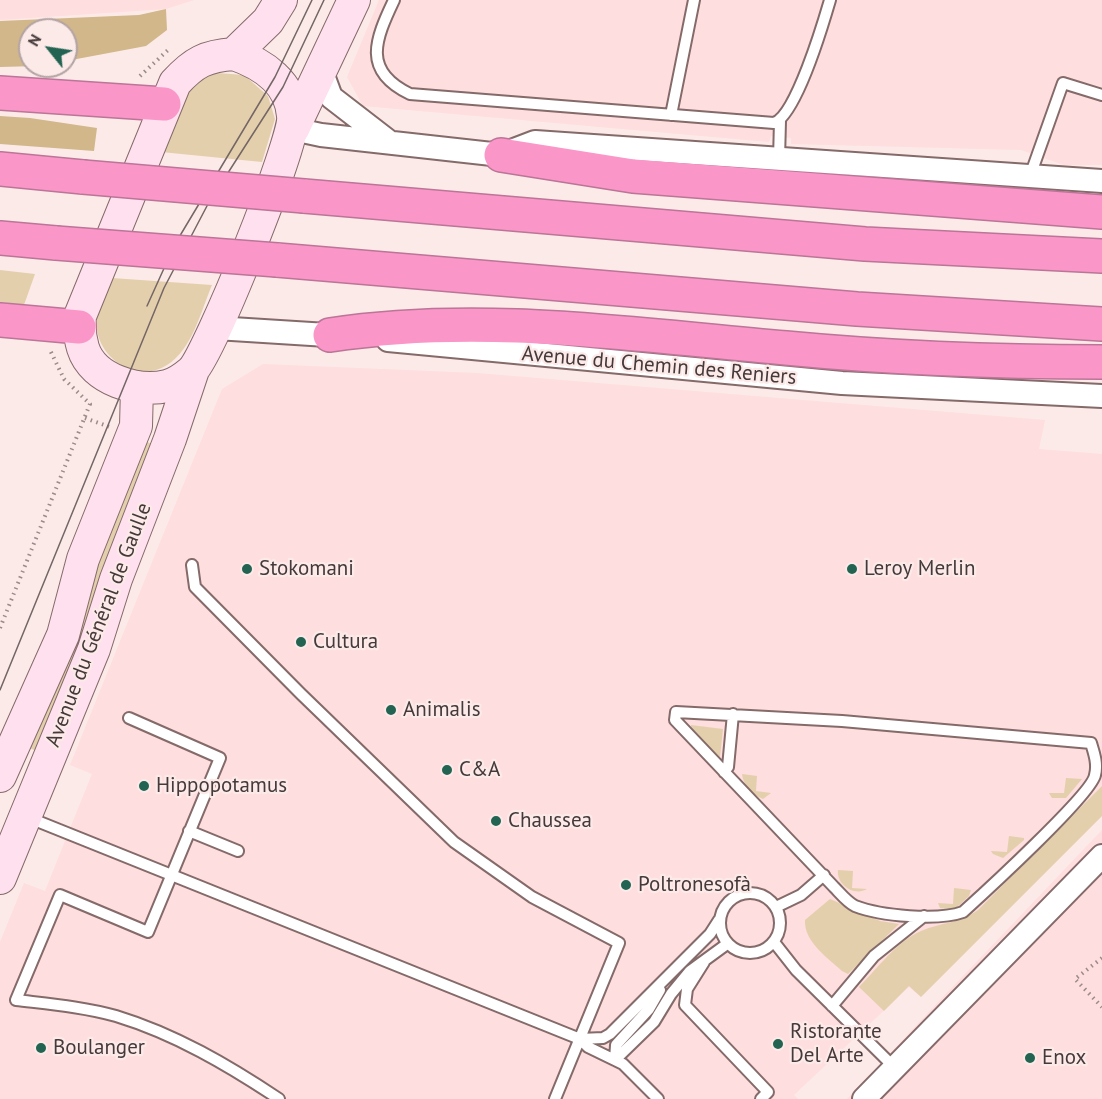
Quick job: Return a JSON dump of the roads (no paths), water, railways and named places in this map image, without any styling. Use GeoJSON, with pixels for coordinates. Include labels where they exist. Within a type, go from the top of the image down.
{"type":"FeatureCollection","features":[{"type":"Feature","properties":{"kind":"highway"},"geometry":{"type":"LineString","coordinates":[[0,93],[164,104]]}},
{"type":"Feature","properties":{"kind":"highway"},"geometry":{"type":"LineString","coordinates":[[501,155],[633,176],[1102,212]]}},
{"type":"Feature","properties":{"kind":"highway"},"geometry":{"type":"LineString","coordinates":[[0,169],[865,244],[1102,256]]}},
{"type":"Feature","properties":{"kind":"highway"},"geometry":{"type":"LineString","coordinates":[[0,238],[857,309],[1102,324]]}},
{"type":"Feature","properties":{"kind":"highway"},"geometry":{"type":"LineString","coordinates":[[0,320],[80,327]]}},
{"type":"Feature","properties":{"kind":"highway"},"geometry":{"type":"LineString","coordinates":[[330,335],[378,328],[548,326],[788,349],[954,360],[1102,362]]}},
{"type":"Feature","properties":{"kind":"main road"},"geometry":{"type":"LineString","coordinates":[[234,54],[268,21],[280,0]]}},
{"type":"Feature","properties":{"kind":"main road","name":"Avenue du Général de Gaulle"},"geometry":{"type":"LineString","coordinates":[[0,878],[12,811],[94,649],[116,579],[170,439],[193,370],[216,328],[287,150],[293,129],[354,0]]}},
{"type":"Feature","properties":{"kind":"main road"},"geometry":{"type":"LineString","coordinates":[[193,370],[168,386],[137,387],[103,374],[83,349],[80,327],[80,316],[90,286],[164,104],[175,83],[191,65],[215,56],[234,54],[267,70],[283,87],[294,115],[293,129]]}},
{"type":"Feature","properties":{"kind":"main road","name":"Avenue du Général de Gaulle"},"geometry":{"type":"LineString","coordinates":[[0,776],[63,635],[83,559],[136,426],[137,387]]}},
{"type":"Feature","properties":{"kind":"street"},"geometry":{"type":"LineString","coordinates":[[321,70],[331,97],[390,142]]}},
{"type":"Feature","properties":{"kind":"street"},"geometry":{"type":"LineString","coordinates":[[293,129],[321,135],[501,155],[535,142],[1102,181]]}},
{"type":"Feature","properties":{"kind":"street","name":"Avenue du Chemin des Reniers"},"geometry":{"type":"LineString","coordinates":[[216,328],[330,335],[842,383],[1102,396]]}},
{"type":"Feature","properties":{"kind":"street"},"geometry":{"type":"LineString","coordinates":[[864,1099],[1102,856]]}},
{"type":"Feature","properties":{"kind":"lane"},"geometry":{"type":"LineString","coordinates":[[394,0],[381,31],[376,55],[386,79],[410,94],[774,123],[780,121],[789,112],[820,34],[830,0]]}},
{"type":"Feature","properties":{"kind":"lane"},"geometry":{"type":"LineString","coordinates":[[671,115],[694,0]]}},
{"type":"Feature","properties":{"kind":"lane"},"geometry":{"type":"LineString","coordinates":[[1030,176],[1063,83],[1102,95]]}},
{"type":"Feature","properties":{"kind":"lane"},"geometry":{"type":"LineString","coordinates":[[779,159],[780,121]]}},
{"type":"Feature","properties":{"kind":"lane"},"geometry":{"type":"LineString","coordinates":[[192,565],[195,587],[301,694],[454,842],[532,897],[619,943],[555,1099]]}},
{"type":"Feature","properties":{"kind":"lane"},"geometry":{"type":"LineString","coordinates":[[676,712],[733,714],[842,721],[1091,743],[1096,760],[1095,777],[1073,804],[963,912],[950,916],[924,916],[853,905],[675,720],[676,712]]}},
{"type":"Feature","properties":{"kind":"lane"},"geometry":{"type":"LineString","coordinates":[[724,772],[728,767],[733,714]]}},
{"type":"Feature","properties":{"kind":"lane"},"geometry":{"type":"LineString","coordinates":[[129,718],[220,758],[148,932],[60,895],[16,999],[115,1016],[163,1033],[205,1053],[279,1099]]}},
{"type":"Feature","properties":{"kind":"lane"},"geometry":{"type":"LineString","coordinates":[[12,811],[580,1039],[588,1047],[623,1064],[658,1099]]}},
{"type":"Feature","properties":{"kind":"lane"},"geometry":{"type":"LineString","coordinates":[[189,831],[238,851]]}},
{"type":"Feature","properties":{"kind":"lane"},"geometry":{"type":"LineString","coordinates":[[776,907],[801,895],[824,875]]}},
{"type":"Feature","properties":{"kind":"lane"},"geometry":{"type":"LineString","coordinates":[[580,1039],[603,1038],[610,1034],[710,934],[726,904],[741,894],[758,894],[766,897],[776,907],[780,927],[774,942],[767,948],[751,954],[742,953],[727,944],[720,929],[719,920]]}},
{"type":"Feature","properties":{"kind":"lane"},"geometry":{"type":"LineString","coordinates":[[832,1006],[874,956],[924,916]]}},
{"type":"Feature","properties":{"kind":"lane"},"geometry":{"type":"LineString","coordinates":[[774,942],[796,970],[895,1068]]}},
{"type":"Feature","properties":{"kind":"lane"},"geometry":{"type":"LineString","coordinates":[[615,1060],[654,1022],[671,994],[690,971],[727,944]]}},
{"type":"Feature","properties":{"kind":"lane"},"geometry":{"type":"LineString","coordinates":[[704,962],[687,989],[685,1005],[768,1092],[761,1099]]}},
{"type":"Feature","properties":{"kind":"lane"},"geometry":{"type":"LineString","coordinates":[[615,1060],[616,1045],[649,1009],[665,980]]}},
{"type":"Feature","properties":{"kind":"tram line"},"geometry":{"type":"LineString","coordinates":[[147,306],[175,244],[275,77],[312,0]]}},
{"type":"Feature","properties":{"kind":"tram line"},"geometry":{"type":"LineString","coordinates":[[0,690],[164,288],[208,204],[283,87],[324,0]]}},
{"type":"Feature","properties":{"kind":"place","name":"Stokomani"},"geometry":{"type":"Point","coordinates":[247,569]}},
{"type":"Feature","properties":{"kind":"place","name":"Leroy Merlin"},"geometry":{"type":"Point","coordinates":[852,569]}},
{"type":"Feature","properties":{"kind":"place","name":"Cultura"},"geometry":{"type":"Point","coordinates":[301,642]}},
{"type":"Feature","properties":{"kind":"place","name":"Animalis"},"geometry":{"type":"Point","coordinates":[391,710]}},
{"type":"Feature","properties":{"kind":"place","name":"C&A"},"geometry":{"type":"Point","coordinates":[447,770]}},
{"type":"Feature","properties":{"kind":"place","name":"Hippopotamus"},"geometry":{"type":"Point","coordinates":[144,786]}},
{"type":"Feature","properties":{"kind":"place","name":"Chaussea"},"geometry":{"type":"Point","coordinates":[496,821]}},
{"type":"Feature","properties":{"kind":"place","name":"Poltronesofà"},"geometry":{"type":"Point","coordinates":[626,885]}},
{"type":"Feature","properties":{"kind":"place","name":"Ristorante Del Arte"},"geometry":{"type":"Point","coordinates":[778,1044]}},
{"type":"Feature","properties":{"kind":"place","name":"Boulanger"},"geometry":{"type":"Point","coordinates":[41,1048]}},
{"type":"Feature","properties":{"kind":"place","name":"Enox"},"geometry":{"type":"Point","coordinates":[1030,1058]}}]}
